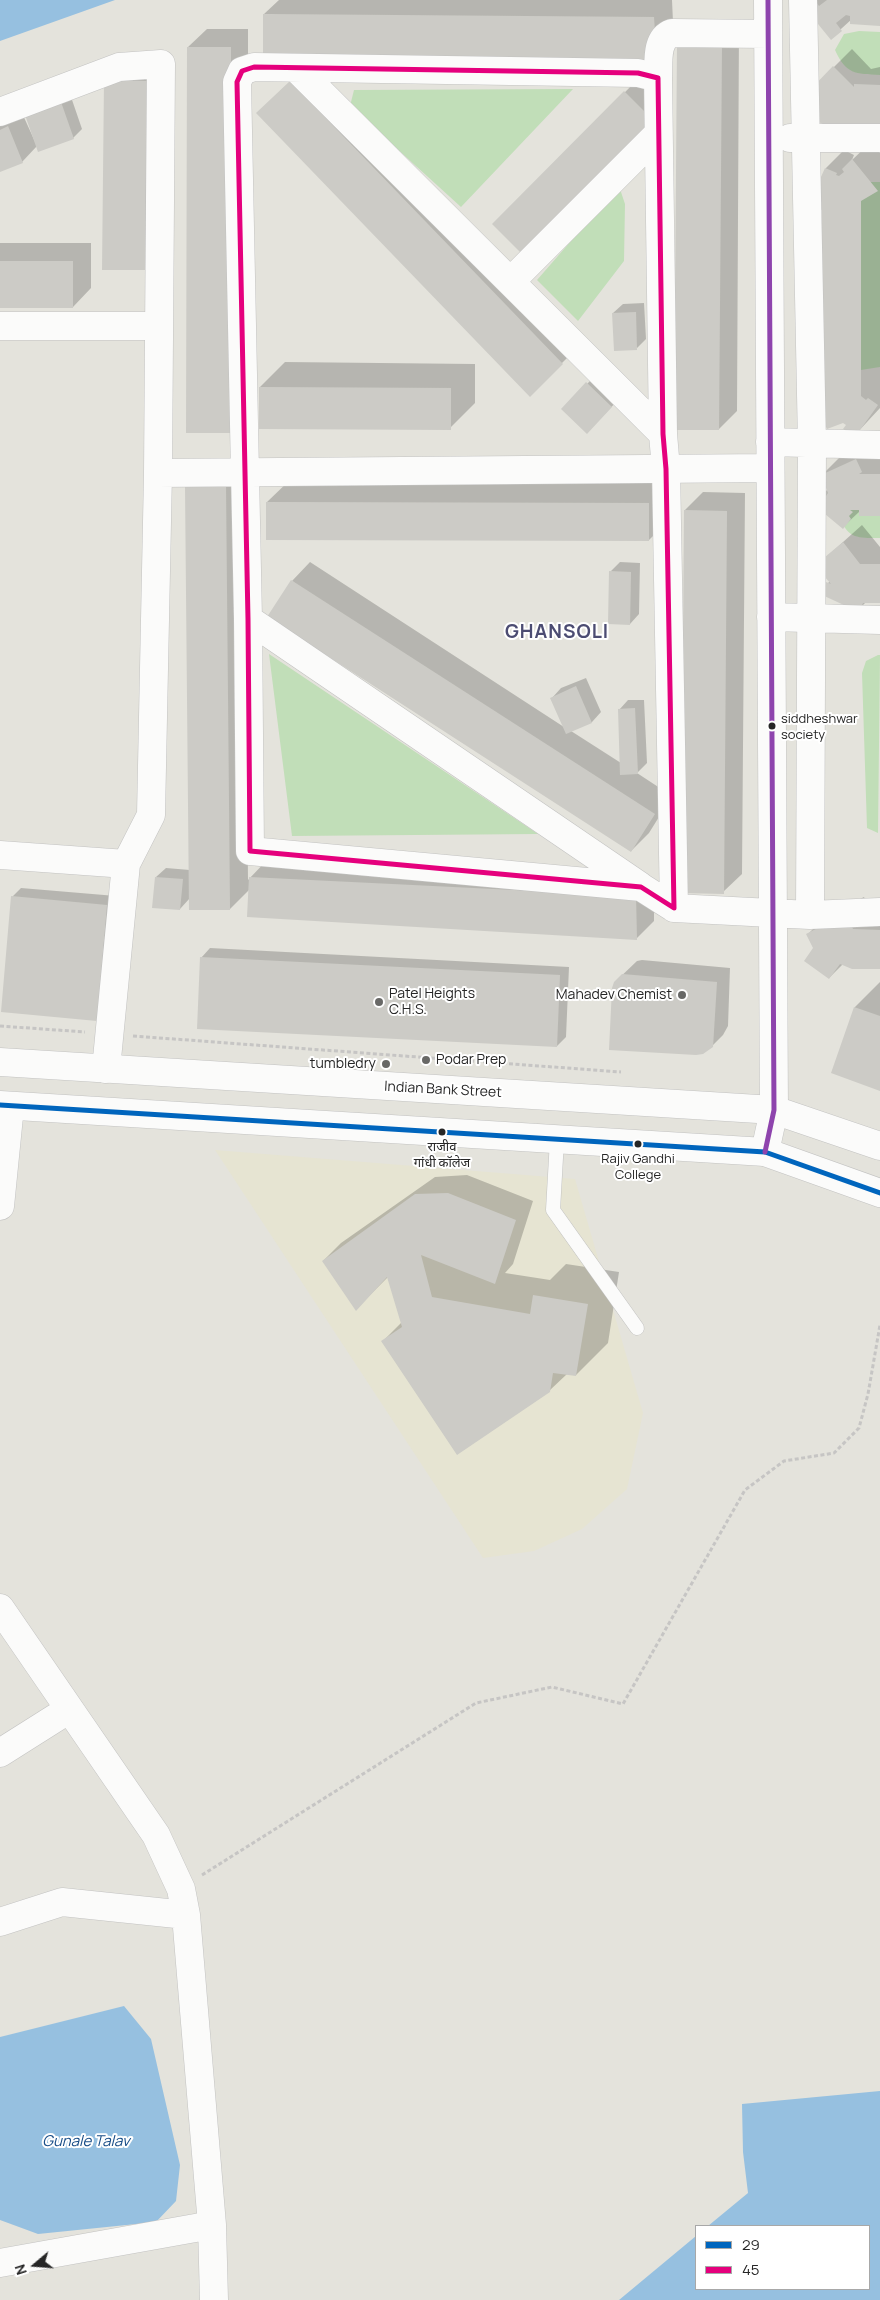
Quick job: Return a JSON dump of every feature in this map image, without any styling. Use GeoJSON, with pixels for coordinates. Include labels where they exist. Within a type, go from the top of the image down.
{"type":"FeatureCollection","features":[{"type":"Feature","properties":{"kind":"street"},"geometry":{"type":"LineString","coordinates":[[765,1152],[774,1110],[768,0]]}},
{"type":"Feature","properties":{"kind":"street"},"geometry":{"type":"LineString","coordinates":[[803,0],[812,443],[810,915]]}},
{"type":"Feature","properties":{"kind":"street"},"geometry":{"type":"LineString","coordinates":[[674,908],[658,134],[658,78],[661,42],[665,36],[672,34],[768,34]]}},
{"type":"Feature","properties":{"kind":"street"},"geometry":{"type":"LineString","coordinates":[[0,112],[119,67],[161,64],[158,473],[151,815],[126,864],[106,1069]]}},
{"type":"Feature","properties":{"kind":"street"},"geometry":{"type":"LineString","coordinates":[[641,887],[250,850],[248,619],[237,82],[242,71],[254,67],[638,73],[658,78]]}},
{"type":"Feature","properties":{"kind":"street"},"geometry":{"type":"LineString","coordinates":[[296,68],[663,434]]}},
{"type":"Feature","properties":{"kind":"street"},"geometry":{"type":"LineString","coordinates":[[511,281],[658,134]]}},
{"type":"Feature","properties":{"kind":"street"},"geometry":{"type":"LineString","coordinates":[[768,138],[880,138]]}},
{"type":"Feature","properties":{"kind":"street"},"geometry":{"type":"LineString","coordinates":[[0,326],[159,326]]}},
{"type":"Feature","properties":{"kind":"street"},"geometry":{"type":"LineString","coordinates":[[158,473],[666,469],[770,455],[812,443],[880,445]]}},
{"type":"Feature","properties":{"kind":"street"},"geometry":{"type":"LineString","coordinates":[[771,617],[810,620],[880,620]]}},
{"type":"Feature","properties":{"kind":"street"},"geometry":{"type":"LineString","coordinates":[[248,619],[674,908],[810,915],[880,912]]}},
{"type":"Feature","properties":{"kind":"street"},"geometry":{"type":"LineString","coordinates":[[0,855],[126,864]]}},
{"type":"Feature","properties":{"kind":"street","name":"Indian Bank Street"},"geometry":{"type":"LineString","coordinates":[[0,1062],[774,1110],[880,1146]]}},
{"type":"Feature","properties":{"kind":"street"},"geometry":{"type":"LineString","coordinates":[[0,1206],[5,1106],[765,1152],[880,1193]]}},
{"type":"Feature","properties":{"kind":"street"},"geometry":{"type":"LineString","coordinates":[[0,1608],[68,1710],[156,1835],[183,1902],[212,2225],[214,2300]]}},
{"type":"Feature","properties":{"kind":"street"},"geometry":{"type":"LineString","coordinates":[[0,1753],[68,1710]]}},
{"type":"Feature","properties":{"kind":"street"},"geometry":{"type":"LineString","coordinates":[[0,1922],[62,1902],[183,1902]]}},
{"type":"Feature","properties":{"kind":"street"},"geometry":{"type":"LineString","coordinates":[[0,2263],[212,2225]]}},
{"type":"Feature","properties":{"kind":"lane"},"geometry":{"type":"LineString","coordinates":[[557,1140],[553,1210],[637,1328]]}},
{"type":"Feature","properties":{"kind":"path"},"geometry":{"type":"LineString","coordinates":[[0,1026],[89,1032]]}},
{"type":"Feature","properties":{"kind":"path"},"geometry":{"type":"LineString","coordinates":[[129,1035],[625,1073]]}},
{"type":"Feature","properties":{"kind":"path"},"geometry":{"type":"LineString","coordinates":[[183,1902],[476,1703],[552,1687],[623,1704],[745,1490],[784,1461],[834,1454],[860,1428],[880,1325]]}},
{"type":"Feature","properties":{"kind":"shaded area"},"geometry":{"type":"Polygon","coordinates":[[[215,1150],[575,1179],[643,1413],[627,1489],[582,1529],[534,1551],[483,1558],[215,1150]]]}},
{"type":"Feature","properties":{"kind":"green space"},"geometry":{"type":"Polygon","coordinates":[[[859,31],[880,32],[880,75],[852,71],[843,64],[835,50],[844,34],[859,31]]]}},
{"type":"Feature","properties":{"kind":"green space"},"geometry":{"type":"Polygon","coordinates":[[[573,89],[461,207],[350,106],[354,90],[573,89]]]}},
{"type":"Feature","properties":{"kind":"green space"},"geometry":{"type":"Polygon","coordinates":[[[869,182],[880,182],[880,367],[861,370],[855,356],[859,188],[869,182]]]}},
{"type":"Feature","properties":{"kind":"green space"},"geometry":{"type":"Polygon","coordinates":[[[619,186],[625,204],[624,261],[578,321],[537,280],[619,186]]]}},
{"type":"Feature","properties":{"kind":"green space"},"geometry":{"type":"Polygon","coordinates":[[[880,501],[880,538],[854,536],[842,524],[839,516],[845,506],[880,501]]]}},
{"type":"Feature","properties":{"kind":"green space"},"geometry":{"type":"Polygon","coordinates":[[[269,654],[538,834],[292,836],[269,654]]]}},
{"type":"Feature","properties":{"kind":"green space"},"geometry":{"type":"Polygon","coordinates":[[[880,655],[878,833],[867,828],[862,673],[866,661],[880,655]]]}},
{"type":"Feature","properties":{"kind":"water"},"geometry":{"type":"Polygon","coordinates":[[[0,0],[115,0],[0,41],[0,0]]]}},
{"type":"Feature","properties":{"kind":"water","name":"Gunale Talav"},"geometry":{"type":"Polygon","coordinates":[[[124,2006],[151,2039],[180,2165],[176,2201],[156,2222],[38,2234],[0,2220],[0,2037],[124,2006]]]}},
{"type":"Feature","properties":{"kind":"water"},"geometry":{"type":"Polygon","coordinates":[[[880,2091],[880,2300],[619,2300],[695,2237],[695,2290],[870,2290],[870,2225],[709,2225],[748,2193],[743,2152],[742,2104],[880,2091]]]}},
{"type":"Feature","properties":{"kind":"building"},"geometry":{"type":"Polygon","coordinates":[[[827,0],[880,0],[880,26],[850,24],[850,16],[846,15],[836,23],[842,31],[831,40],[805,8],[815,1],[819,6],[827,0]]]}},
{"type":"Feature","properties":{"kind":"building"},"geometry":{"type":"Polygon","coordinates":[[[263,14],[654,17],[657,64],[263,57],[263,14]]]}},
{"type":"Feature","properties":{"kind":"building"},"geometry":{"type":"Polygon","coordinates":[[[677,42],[722,42],[719,430],[674,430],[677,42]]]}},
{"type":"Feature","properties":{"kind":"building"},"geometry":{"type":"Polygon","coordinates":[[[187,47],[231,47],[230,433],[186,433],[187,47]]]}},
{"type":"Feature","properties":{"kind":"building"},"geometry":{"type":"Polygon","coordinates":[[[833,66],[854,87],[854,84],[880,85],[880,125],[848,137],[811,118],[807,93],[833,66]]]}},
{"type":"Feature","properties":{"kind":"building"},"geometry":{"type":"Polygon","coordinates":[[[104,80],[147,81],[145,270],[102,270],[104,80]]]}},
{"type":"Feature","properties":{"kind":"building"},"geometry":{"type":"Polygon","coordinates":[[[290,81],[563,364],[530,397],[256,113],[290,81]]]}},
{"type":"Feature","properties":{"kind":"building"},"geometry":{"type":"Polygon","coordinates":[[[624,91],[655,122],[523,255],[492,224],[624,91]]]}},
{"type":"Feature","properties":{"kind":"building"},"geometry":{"type":"Polygon","coordinates":[[[61,102],[74,139],[38,152],[25,115],[61,102]]]}},
{"type":"Feature","properties":{"kind":"building"},"geometry":{"type":"Polygon","coordinates":[[[8,126],[23,163],[0,172],[0,130],[8,126]]]}},
{"type":"Feature","properties":{"kind":"building"},"geometry":{"type":"Polygon","coordinates":[[[852,159],[878,191],[861,201],[861,396],[866,400],[868,398],[878,405],[855,437],[843,429],[846,425],[843,423],[827,429],[811,395],[822,390],[822,210],[809,204],[825,168],[837,173],[836,175],[839,176],[844,172],[842,169],[852,159]]]}},
{"type":"Feature","properties":{"kind":"building"},"geometry":{"type":"Polygon","coordinates":[[[0,261],[73,261],[73,308],[0,308],[0,261]]]}},
{"type":"Feature","properties":{"kind":"building"},"geometry":{"type":"Polygon","coordinates":[[[636,312],[637,350],[614,351],[612,313],[636,312]]]}},
{"type":"Feature","properties":{"kind":"building"},"geometry":{"type":"Polygon","coordinates":[[[586,382],[612,407],[587,434],[561,409],[586,382]]]}},
{"type":"Feature","properties":{"kind":"building"},"geometry":{"type":"Polygon","coordinates":[[[259,387],[451,388],[451,430],[259,429],[259,387]]]}},
{"type":"Feature","properties":{"kind":"building"},"geometry":{"type":"Polygon","coordinates":[[[856,459],[862,472],[859,474],[880,474],[880,516],[859,516],[859,510],[850,510],[853,512],[849,516],[851,519],[843,529],[813,504],[822,493],[826,496],[828,493],[821,475],[856,459]]]}},
{"type":"Feature","properties":{"kind":"building"},"geometry":{"type":"Polygon","coordinates":[[[185,487],[226,487],[230,910],[189,910],[185,487]]]}},
{"type":"Feature","properties":{"kind":"building"},"geometry":{"type":"Polygon","coordinates":[[[266,502],[649,503],[649,541],[266,540],[266,502]]]}},
{"type":"Feature","properties":{"kind":"building"},"geometry":{"type":"Polygon","coordinates":[[[684,510],[727,511],[724,894],[681,893],[684,510]]]}},
{"type":"Feature","properties":{"kind":"building"},"geometry":{"type":"Polygon","coordinates":[[[843,542],[860,564],[880,564],[880,603],[863,603],[859,612],[820,594],[826,582],[831,584],[813,567],[843,542]]]}},
{"type":"Feature","properties":{"kind":"building"},"geometry":{"type":"Polygon","coordinates":[[[609,571],[631,572],[630,625],[608,624],[609,571]]]}},
{"type":"Feature","properties":{"kind":"building"},"geometry":{"type":"Polygon","coordinates":[[[291,580],[655,814],[631,852],[267,617],[291,580]]]}},
{"type":"Feature","properties":{"kind":"building"},"geometry":{"type":"Polygon","coordinates":[[[576,686],[592,723],[566,734],[550,698],[576,686]]]}},
{"type":"Feature","properties":{"kind":"building"},"geometry":{"type":"Polygon","coordinates":[[[635,708],[638,774],[620,775],[618,709],[635,708]]]}},
{"type":"Feature","properties":{"kind":"building"},"geometry":{"type":"Polygon","coordinates":[[[155,877],[183,879],[180,910],[152,908],[155,877]]]}},
{"type":"Feature","properties":{"kind":"building"},"geometry":{"type":"Polygon","coordinates":[[[249,877],[636,896],[637,940],[247,917],[249,877]]]}},
{"type":"Feature","properties":{"kind":"building"},"geometry":{"type":"Polygon","coordinates":[[[11,896],[107,905],[97,1021],[1,1012],[11,896]]]}},
{"type":"Feature","properties":{"kind":"building"},"geometry":{"type":"Polygon","coordinates":[[[845,914],[853,929],[880,930],[880,969],[852,969],[840,964],[829,979],[804,961],[813,948],[806,934],[845,914]]]}},
{"type":"Feature","properties":{"kind":"building","name":"Patel Heights C.H.S."},"geometry":{"type":"Polygon","coordinates":[[[200,957],[560,975],[557,1047],[197,1029],[200,957]]]}},
{"type":"Feature","properties":{"kind":"building"},"geometry":{"type":"Polygon","coordinates":[[[622,974],[717,982],[713,1047],[703,1054],[696,1055],[609,1050],[612,988],[614,982],[622,974]]]}},
{"type":"Feature","properties":{"kind":"building"},"geometry":{"type":"Polygon","coordinates":[[[854,1007],[880,1016],[880,1091],[831,1073],[854,1007]]]}},
{"type":"Feature","properties":{"kind":"building"},"geometry":{"type":"Polygon","coordinates":[[[448,1193],[516,1220],[495,1284],[421,1255],[432,1297],[530,1314],[533,1295],[588,1304],[576,1376],[553,1373],[550,1392],[457,1455],[381,1341],[402,1327],[387,1277],[356,1311],[322,1261],[415,1194],[448,1193]]]}},
{"type":"Feature","properties":{"kind":"transit line"},"geometry":{"type":"LineString","coordinates":[[765,1152],[774,1110],[768,0]]}},
{"type":"Feature","properties":{"kind":"transit line","name":"45"},"geometry":{"type":"LineString","coordinates":[[254,67],[638,73],[658,78],[663,434],[666,469],[674,908],[641,887],[250,851],[248,619],[237,82],[242,71],[254,67]]}},
{"type":"Feature","properties":{"kind":"transit line","name":"29"},"geometry":{"type":"LineString","coordinates":[[0,1105],[765,1152],[880,1193]]}},
{"type":"Feature","properties":{"kind":"place","name":"siddheshwar society"},"geometry":{"type":"Point","coordinates":[772,726]}},
{"type":"Feature","properties":{"kind":"place","name":"Mahadev Chemist"},"geometry":{"type":"Point","coordinates":[682,995]}},
{"type":"Feature","properties":{"kind":"place","name":"Patel Heights C.H.S."},"geometry":{"type":"Point","coordinates":[379,1002]}},
{"type":"Feature","properties":{"kind":"place","name":"Podar Prep"},"geometry":{"type":"Point","coordinates":[426,1060]}},
{"type":"Feature","properties":{"kind":"place","name":"tumbledry"},"geometry":{"type":"Point","coordinates":[386,1064]}},
{"type":"Feature","properties":{"kind":"place","name":"राजीव गांधी कॉलेज"},"geometry":{"type":"Point","coordinates":[442,1132]}},
{"type":"Feature","properties":{"kind":"place","name":"Rajiv Gandhi College"},"geometry":{"type":"Point","coordinates":[638,1144]}},
{"type":"Feature","properties":{"kind":"district","name":"GHANSOLI"},"geometry":{"type":"Point","coordinates":[557,633]}}]}
